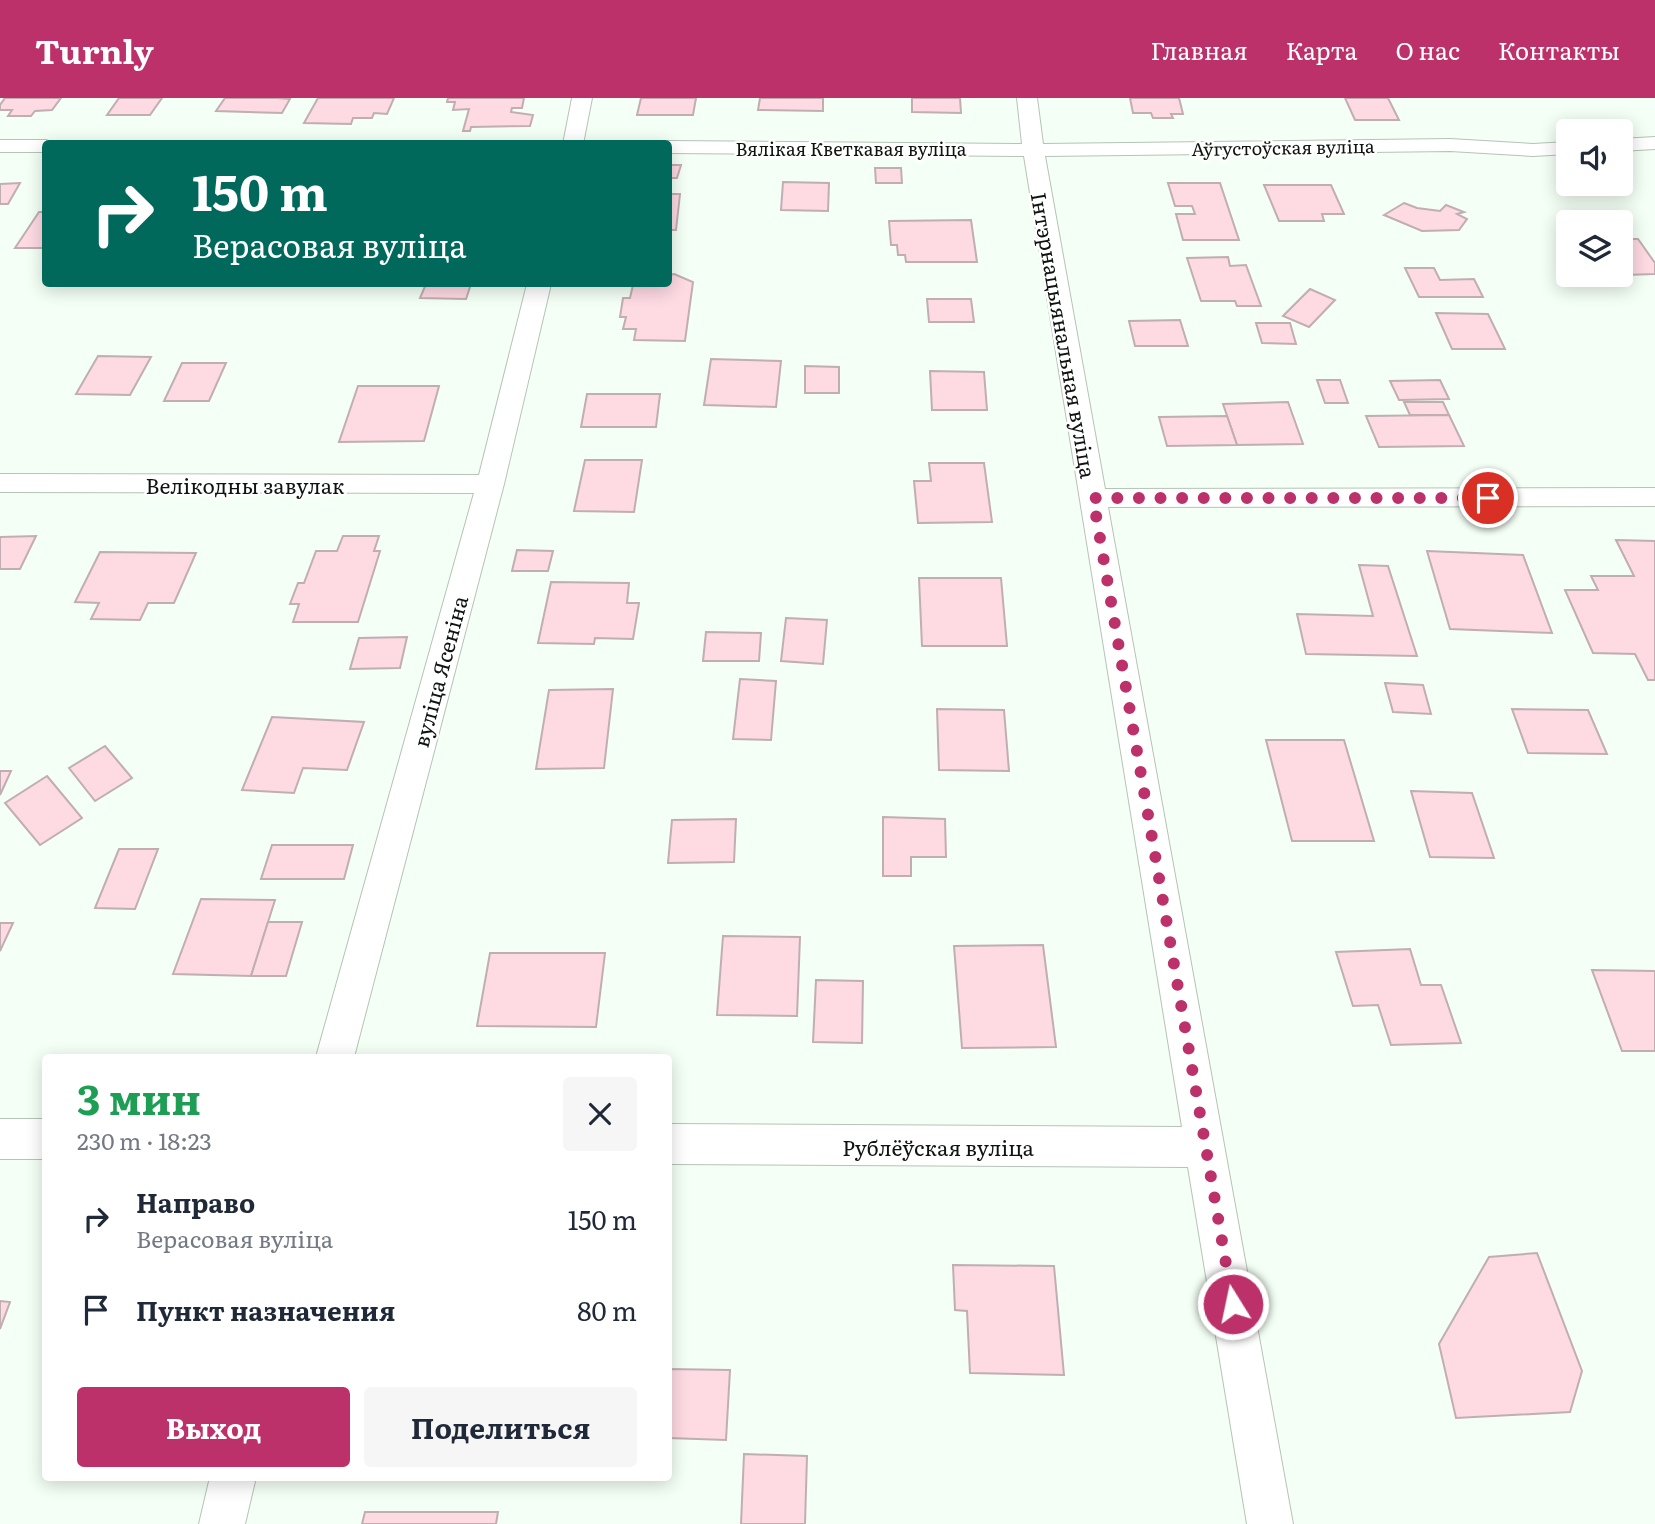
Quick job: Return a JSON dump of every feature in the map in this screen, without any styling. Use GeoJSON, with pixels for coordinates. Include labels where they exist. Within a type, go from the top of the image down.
{"type":"FeatureCollection","features":[{"type":"Feature","properties":{"kind":"street"},"geometry":{"type":"LineString","coordinates":[[574,140],[582,98]]}},
{"type":"Feature","properties":{"kind":"street","name":"Інтэрнацыянальная вуліца"},"geometry":{"type":"LineString","coordinates":[[1027,98],[1033,150],[1270,1524]]}},
{"type":"Feature","properties":{"kind":"street"},"geometry":{"type":"LineString","coordinates":[[1633,144],[1655,143]]}},
{"type":"Feature","properties":{"kind":"street","name":"Аўгустоўская вуліца"},"geometry":{"type":"LineString","coordinates":[[1033,150],[1450,145],[1533,150],[1556,149]]}},
{"type":"Feature","properties":{"kind":"street"},"geometry":{"type":"LineString","coordinates":[[0,146],[42,146]]}},
{"type":"Feature","properties":{"kind":"street","name":"Вялікая Кветкавая вуліца"},"geometry":{"type":"LineString","coordinates":[[672,147],[1033,150]]}},
{"type":"Feature","properties":{"kind":"street","name":"вуліца Ясеніна"},"geometry":{"type":"LineString","coordinates":[[336,1054],[490,484],[537,287]]}},
{"type":"Feature","properties":{"kind":"street","name":"Велікодны завулак"},"geometry":{"type":"LineString","coordinates":[[0,483],[490,484]]}},
{"type":"Feature","properties":{"kind":"street"},"geometry":{"type":"LineString","coordinates":[[1093,498],[1655,498]]}},
{"type":"Feature","properties":{"kind":"street"},"geometry":{"type":"LineString","coordinates":[[0,1139],[42,1139]]}},
{"type":"Feature","properties":{"kind":"street","name":"Рублёўская вуліца"},"geometry":{"type":"LineString","coordinates":[[672,1144],[1206,1147]]}},
{"type":"Feature","properties":{"kind":"street"},"geometry":{"type":"LineString","coordinates":[[222,1524],[232,1481]]}},
{"type":"Feature","properties":{"kind":"building"},"geometry":{"type":"Polygon","coordinates":[[[5,98],[61,98],[52,110],[35,111],[31,116],[8,116],[12,110],[0,110],[5,98]]]}},
{"type":"Feature","properties":{"kind":"building"},"geometry":{"type":"Polygon","coordinates":[[[119,98],[162,98],[150,115],[107,115],[119,98]]]}},
{"type":"Feature","properties":{"kind":"building"},"geometry":{"type":"Polygon","coordinates":[[[225,98],[290,99],[282,113],[216,111],[225,98]]]}},
{"type":"Feature","properties":{"kind":"building"},"geometry":{"type":"Polygon","coordinates":[[[318,98],[394,98],[387,114],[374,113],[372,118],[353,118],[351,124],[304,123],[318,98]]]}},
{"type":"Feature","properties":{"kind":"building"},"geometry":{"type":"Polygon","coordinates":[[[448,98],[524,98],[522,108],[512,108],[511,112],[533,115],[530,126],[471,127],[470,131],[463,131],[469,109],[453,110],[455,102],[447,102],[448,98]]]}},
{"type":"Feature","properties":{"kind":"building"},"geometry":{"type":"Polygon","coordinates":[[[641,98],[696,98],[693,115],[637,115],[641,98]]]}},
{"type":"Feature","properties":{"kind":"building"},"geometry":{"type":"Polygon","coordinates":[[[760,98],[823,98],[823,111],[758,110],[760,98]]]}},
{"type":"Feature","properties":{"kind":"building"},"geometry":{"type":"Polygon","coordinates":[[[912,98],[960,98],[961,113],[912,112],[912,98]]]}},
{"type":"Feature","properties":{"kind":"building"},"geometry":{"type":"Polygon","coordinates":[[[1130,98],[1179,98],[1183,114],[1171,114],[1173,118],[1153,118],[1151,113],[1133,113],[1130,98]]]}},
{"type":"Feature","properties":{"kind":"building"},"geometry":{"type":"Polygon","coordinates":[[[1345,98],[1388,98],[1399,120],[1355,120],[1345,98]]]}},
{"type":"Feature","properties":{"kind":"building"},"geometry":{"type":"Polygon","coordinates":[[[672,165],[681,165],[677,178],[672,178],[672,165]]]}},
{"type":"Feature","properties":{"kind":"building"},"geometry":{"type":"Polygon","coordinates":[[[875,168],[901,168],[902,183],[876,183],[875,168]]]}},
{"type":"Feature","properties":{"kind":"building"},"geometry":{"type":"Polygon","coordinates":[[[783,182],[829,183],[828,211],[781,210],[783,182]]]}},
{"type":"Feature","properties":{"kind":"building"},"geometry":{"type":"Polygon","coordinates":[[[20,183],[8,204],[0,204],[0,184],[20,183]]]}},
{"type":"Feature","properties":{"kind":"building"},"geometry":{"type":"Polygon","coordinates":[[[1168,183],[1220,183],[1239,240],[1183,240],[1176,214],[1195,214],[1192,206],[1175,206],[1168,183]]]}},
{"type":"Feature","properties":{"kind":"building"},"geometry":{"type":"Polygon","coordinates":[[[1264,185],[1331,185],[1344,214],[1322,214],[1324,221],[1279,221],[1264,185]]]}},
{"type":"Feature","properties":{"kind":"building"},"geometry":{"type":"Polygon","coordinates":[[[672,194],[680,194],[676,230],[672,230],[672,194]]]}},
{"type":"Feature","properties":{"kind":"building"},"geometry":{"type":"Polygon","coordinates":[[[1404,203],[1440,211],[1446,205],[1464,212],[1457,214],[1467,219],[1459,230],[1422,231],[1384,215],[1404,203]]]}},
{"type":"Feature","properties":{"kind":"building"},"geometry":{"type":"Polygon","coordinates":[[[39,212],[42,212],[42,248],[15,248],[39,212]]]}},
{"type":"Feature","properties":{"kind":"building"},"geometry":{"type":"Polygon","coordinates":[[[971,220],[977,262],[906,262],[905,255],[898,255],[897,245],[891,245],[889,221],[971,220]]]}},
{"type":"Feature","properties":{"kind":"building"},"geometry":{"type":"Polygon","coordinates":[[[1633,239],[1638,239],[1655,263],[1655,274],[1633,275],[1633,239]]]}},
{"type":"Feature","properties":{"kind":"building"},"geometry":{"type":"Polygon","coordinates":[[[1228,257],[1230,266],[1246,265],[1261,306],[1237,306],[1235,301],[1201,301],[1187,258],[1228,257]]]}},
{"type":"Feature","properties":{"kind":"building"},"geometry":{"type":"Polygon","coordinates":[[[1405,268],[1434,268],[1440,280],[1474,279],[1483,297],[1419,297],[1405,268]]]}},
{"type":"Feature","properties":{"kind":"building"},"geometry":{"type":"Polygon","coordinates":[[[672,274],[693,282],[685,341],[634,340],[636,329],[623,329],[626,317],[620,317],[623,298],[630,298],[633,287],[672,287],[672,274]]]}},
{"type":"Feature","properties":{"kind":"building"},"geometry":{"type":"Polygon","coordinates":[[[425,287],[470,287],[466,299],[420,298],[425,287]]]}},
{"type":"Feature","properties":{"kind":"building"},"geometry":{"type":"Polygon","coordinates":[[[1310,289],[1335,300],[1309,327],[1283,316],[1310,289]]]}},
{"type":"Feature","properties":{"kind":"building"},"geometry":{"type":"Polygon","coordinates":[[[927,299],[971,299],[974,322],[929,322],[927,299]]]}},
{"type":"Feature","properties":{"kind":"building"},"geometry":{"type":"Polygon","coordinates":[[[1436,313],[1488,314],[1505,349],[1452,349],[1436,313]]]}},
{"type":"Feature","properties":{"kind":"building"},"geometry":{"type":"Polygon","coordinates":[[[1180,320],[1188,346],[1135,346],[1129,321],[1180,320]]]}},
{"type":"Feature","properties":{"kind":"building"},"geometry":{"type":"Polygon","coordinates":[[[1256,323],[1290,323],[1296,344],[1262,343],[1256,323]]]}},
{"type":"Feature","properties":{"kind":"building"},"geometry":{"type":"Polygon","coordinates":[[[98,356],[151,357],[130,395],[76,394],[98,356]]]}},
{"type":"Feature","properties":{"kind":"building"},"geometry":{"type":"Polygon","coordinates":[[[711,359],[781,361],[776,407],[704,405],[711,359]]]}},
{"type":"Feature","properties":{"kind":"building"},"geometry":{"type":"Polygon","coordinates":[[[182,363],[226,363],[209,401],[164,401],[182,363]]]}},
{"type":"Feature","properties":{"kind":"building"},"geometry":{"type":"Polygon","coordinates":[[[805,366],[839,367],[839,393],[805,393],[805,366]]]}},
{"type":"Feature","properties":{"kind":"building"},"geometry":{"type":"Polygon","coordinates":[[[930,371],[984,372],[987,410],[932,410],[930,371]]]}},
{"type":"Feature","properties":{"kind":"building"},"geometry":{"type":"Polygon","coordinates":[[[1317,380],[1340,380],[1348,403],[1325,403],[1317,380]]]}},
{"type":"Feature","properties":{"kind":"building"},"geometry":{"type":"Polygon","coordinates":[[[1440,380],[1449,399],[1399,400],[1390,381],[1440,380]]]}},
{"type":"Feature","properties":{"kind":"building"},"geometry":{"type":"Polygon","coordinates":[[[358,386],[439,386],[424,441],[339,442],[358,386]]]}},
{"type":"Feature","properties":{"kind":"building"},"geometry":{"type":"Polygon","coordinates":[[[587,394],[660,394],[656,427],[581,427],[587,394]]]}},
{"type":"Feature","properties":{"kind":"building"},"geometry":{"type":"Polygon","coordinates":[[[1288,402],[1303,444],[1237,445],[1223,404],[1288,402]]]}},
{"type":"Feature","properties":{"kind":"building"},"geometry":{"type":"Polygon","coordinates":[[[1404,402],[1443,402],[1449,415],[1410,415],[1404,402]]]}},
{"type":"Feature","properties":{"kind":"building"},"geometry":{"type":"Polygon","coordinates":[[[1449,415],[1464,446],[1379,447],[1366,416],[1449,415]]]}},
{"type":"Feature","properties":{"kind":"building"},"geometry":{"type":"Polygon","coordinates":[[[1227,416],[1237,445],[1167,446],[1159,417],[1227,416]]]}},
{"type":"Feature","properties":{"kind":"building"},"geometry":{"type":"Polygon","coordinates":[[[585,460],[642,460],[634,512],[574,511],[585,460]]]}},
{"type":"Feature","properties":{"kind":"building"},"geometry":{"type":"Polygon","coordinates":[[[929,463],[984,463],[992,522],[918,523],[914,481],[931,481],[929,463]]]}},
{"type":"Feature","properties":{"kind":"building"},"geometry":{"type":"Polygon","coordinates":[[[36,536],[20,569],[0,569],[0,537],[36,536]]]}},
{"type":"Feature","properties":{"kind":"building"},"geometry":{"type":"Polygon","coordinates":[[[343,536],[379,536],[374,551],[380,551],[358,622],[293,622],[299,604],[290,604],[298,583],[304,583],[316,551],[337,551],[343,536]]]}},
{"type":"Feature","properties":{"kind":"building"},"geometry":{"type":"Polygon","coordinates":[[[1616,540],[1655,541],[1655,680],[1648,680],[1635,654],[1593,653],[1565,590],[1598,590],[1591,576],[1634,576],[1616,540]]]}},
{"type":"Feature","properties":{"kind":"building"},"geometry":{"type":"Polygon","coordinates":[[[517,550],[553,551],[548,571],[512,571],[517,550]]]}},
{"type":"Feature","properties":{"kind":"building"},"geometry":{"type":"Polygon","coordinates":[[[1427,551],[1523,555],[1552,633],[1450,629],[1427,551]]]}},
{"type":"Feature","properties":{"kind":"building"},"geometry":{"type":"Polygon","coordinates":[[[100,552],[196,553],[174,603],[148,603],[140,620],[91,619],[99,603],[75,602],[100,552]]]}},
{"type":"Feature","properties":{"kind":"building"},"geometry":{"type":"Polygon","coordinates":[[[1359,565],[1388,566],[1417,656],[1306,654],[1297,614],[1373,616],[1359,565]]]}},
{"type":"Feature","properties":{"kind":"building"},"geometry":{"type":"Polygon","coordinates":[[[919,578],[1001,578],[1007,646],[922,646],[919,578]]]}},
{"type":"Feature","properties":{"kind":"building"},"geometry":{"type":"Polygon","coordinates":[[[551,582],[629,583],[627,603],[639,603],[633,639],[595,638],[594,644],[538,643],[551,582]]]}},
{"type":"Feature","properties":{"kind":"building"},"geometry":{"type":"Polygon","coordinates":[[[786,618],[827,620],[823,664],[781,661],[786,618]]]}},
{"type":"Feature","properties":{"kind":"building"},"geometry":{"type":"Polygon","coordinates":[[[706,632],[761,633],[759,661],[703,661],[706,632]]]}},
{"type":"Feature","properties":{"kind":"building"},"geometry":{"type":"Polygon","coordinates":[[[407,637],[400,668],[350,669],[359,638],[407,637]]]}},
{"type":"Feature","properties":{"kind":"building"},"geometry":{"type":"Polygon","coordinates":[[[740,679],[776,681],[771,740],[733,739],[740,679]]]}},
{"type":"Feature","properties":{"kind":"building"},"geometry":{"type":"Polygon","coordinates":[[[1385,683],[1423,685],[1431,714],[1393,712],[1385,683]]]}},
{"type":"Feature","properties":{"kind":"building"},"geometry":{"type":"Polygon","coordinates":[[[613,689],[604,768],[536,769],[549,690],[613,689]]]}},
{"type":"Feature","properties":{"kind":"building"},"geometry":{"type":"Polygon","coordinates":[[[937,709],[1004,710],[1009,771],[939,770],[937,709]]]}},
{"type":"Feature","properties":{"kind":"building"},"geometry":{"type":"Polygon","coordinates":[[[1512,709],[1588,710],[1607,754],[1528,753],[1512,709]]]}},
{"type":"Feature","properties":{"kind":"building"},"geometry":{"type":"Polygon","coordinates":[[[272,717],[364,722],[347,770],[303,768],[294,793],[242,790],[272,717]]]}},
{"type":"Feature","properties":{"kind":"building"},"geometry":{"type":"Polygon","coordinates":[[[1266,740],[1344,740],[1374,841],[1292,841],[1266,740]]]}},
{"type":"Feature","properties":{"kind":"building"},"geometry":{"type":"Polygon","coordinates":[[[105,746],[132,778],[95,801],[69,768],[105,746]]]}},
{"type":"Feature","properties":{"kind":"building"},"geometry":{"type":"Polygon","coordinates":[[[0,771],[11,771],[0,795],[0,771]]]}},
{"type":"Feature","properties":{"kind":"building"},"geometry":{"type":"Polygon","coordinates":[[[47,776],[82,818],[40,845],[5,803],[47,776]]]}},
{"type":"Feature","properties":{"kind":"building"},"geometry":{"type":"Polygon","coordinates":[[[1411,791],[1472,793],[1494,858],[1430,857],[1411,791]]]}},
{"type":"Feature","properties":{"kind":"building"},"geometry":{"type":"Polygon","coordinates":[[[883,817],[945,819],[946,857],[911,857],[911,876],[883,876],[883,817]]]}},
{"type":"Feature","properties":{"kind":"building"},"geometry":{"type":"Polygon","coordinates":[[[736,819],[734,862],[668,863],[672,820],[736,819]]]}},
{"type":"Feature","properties":{"kind":"building"},"geometry":{"type":"Polygon","coordinates":[[[272,845],[353,845],[344,879],[261,879],[272,845]]]}},
{"type":"Feature","properties":{"kind":"building"},"geometry":{"type":"Polygon","coordinates":[[[119,849],[158,849],[135,909],[95,908],[119,849]]]}},
{"type":"Feature","properties":{"kind":"building"},"geometry":{"type":"Polygon","coordinates":[[[201,899],[275,900],[251,976],[173,974],[201,899]]]}},
{"type":"Feature","properties":{"kind":"building"},"geometry":{"type":"Polygon","coordinates":[[[268,922],[302,922],[286,976],[251,976],[268,922]]]}},
{"type":"Feature","properties":{"kind":"building"},"geometry":{"type":"Polygon","coordinates":[[[0,923],[13,923],[0,951],[0,923]]]}},
{"type":"Feature","properties":{"kind":"building"},"geometry":{"type":"Polygon","coordinates":[[[723,936],[800,937],[797,1016],[717,1015],[723,936]]]}},
{"type":"Feature","properties":{"kind":"building"},"geometry":{"type":"Polygon","coordinates":[[[1043,945],[1056,1047],[962,1048],[954,946],[1043,945]]]}},
{"type":"Feature","properties":{"kind":"building"},"geometry":{"type":"Polygon","coordinates":[[[1410,949],[1421,985],[1441,985],[1461,1043],[1391,1045],[1378,1005],[1353,1006],[1336,952],[1410,949]]]}},
{"type":"Feature","properties":{"kind":"building"},"geometry":{"type":"Polygon","coordinates":[[[490,953],[605,953],[596,1027],[477,1026],[490,953]]]}},
{"type":"Feature","properties":{"kind":"building"},"geometry":{"type":"Polygon","coordinates":[[[1592,970],[1655,971],[1655,1051],[1622,1051],[1592,970]]]}},
{"type":"Feature","properties":{"kind":"building"},"geometry":{"type":"Polygon","coordinates":[[[816,980],[863,981],[862,1043],[813,1042],[816,980]]]}},
{"type":"Feature","properties":{"kind":"building"},"geometry":{"type":"Polygon","coordinates":[[[1537,1253],[1582,1371],[1570,1412],[1456,1418],[1439,1344],[1489,1257],[1537,1253]]]}},
{"type":"Feature","properties":{"kind":"building"},"geometry":{"type":"Polygon","coordinates":[[[953,1265],[1054,1266],[1064,1375],[970,1373],[967,1311],[955,1310],[953,1265]]]}},
{"type":"Feature","properties":{"kind":"building"},"geometry":{"type":"Polygon","coordinates":[[[0,1301],[10,1302],[0,1329],[0,1301]]]}},
{"type":"Feature","properties":{"kind":"building"},"geometry":{"type":"Polygon","coordinates":[[[672,1369],[730,1370],[726,1440],[672,1438],[672,1369]]]}},
{"type":"Feature","properties":{"kind":"building"},"geometry":{"type":"Polygon","coordinates":[[[744,1454],[807,1456],[805,1524],[741,1524],[744,1454]]]}},
{"type":"Feature","properties":{"kind":"building"},"geometry":{"type":"Polygon","coordinates":[[[365,1512],[498,1512],[496,1524],[362,1524],[365,1512]]]}},
{"type":"Feature","properties":{"kind":"route"},"geometry":{"type":"LineString","coordinates":[[1233,1304],[1093,498],[1488,498]]}}]}
